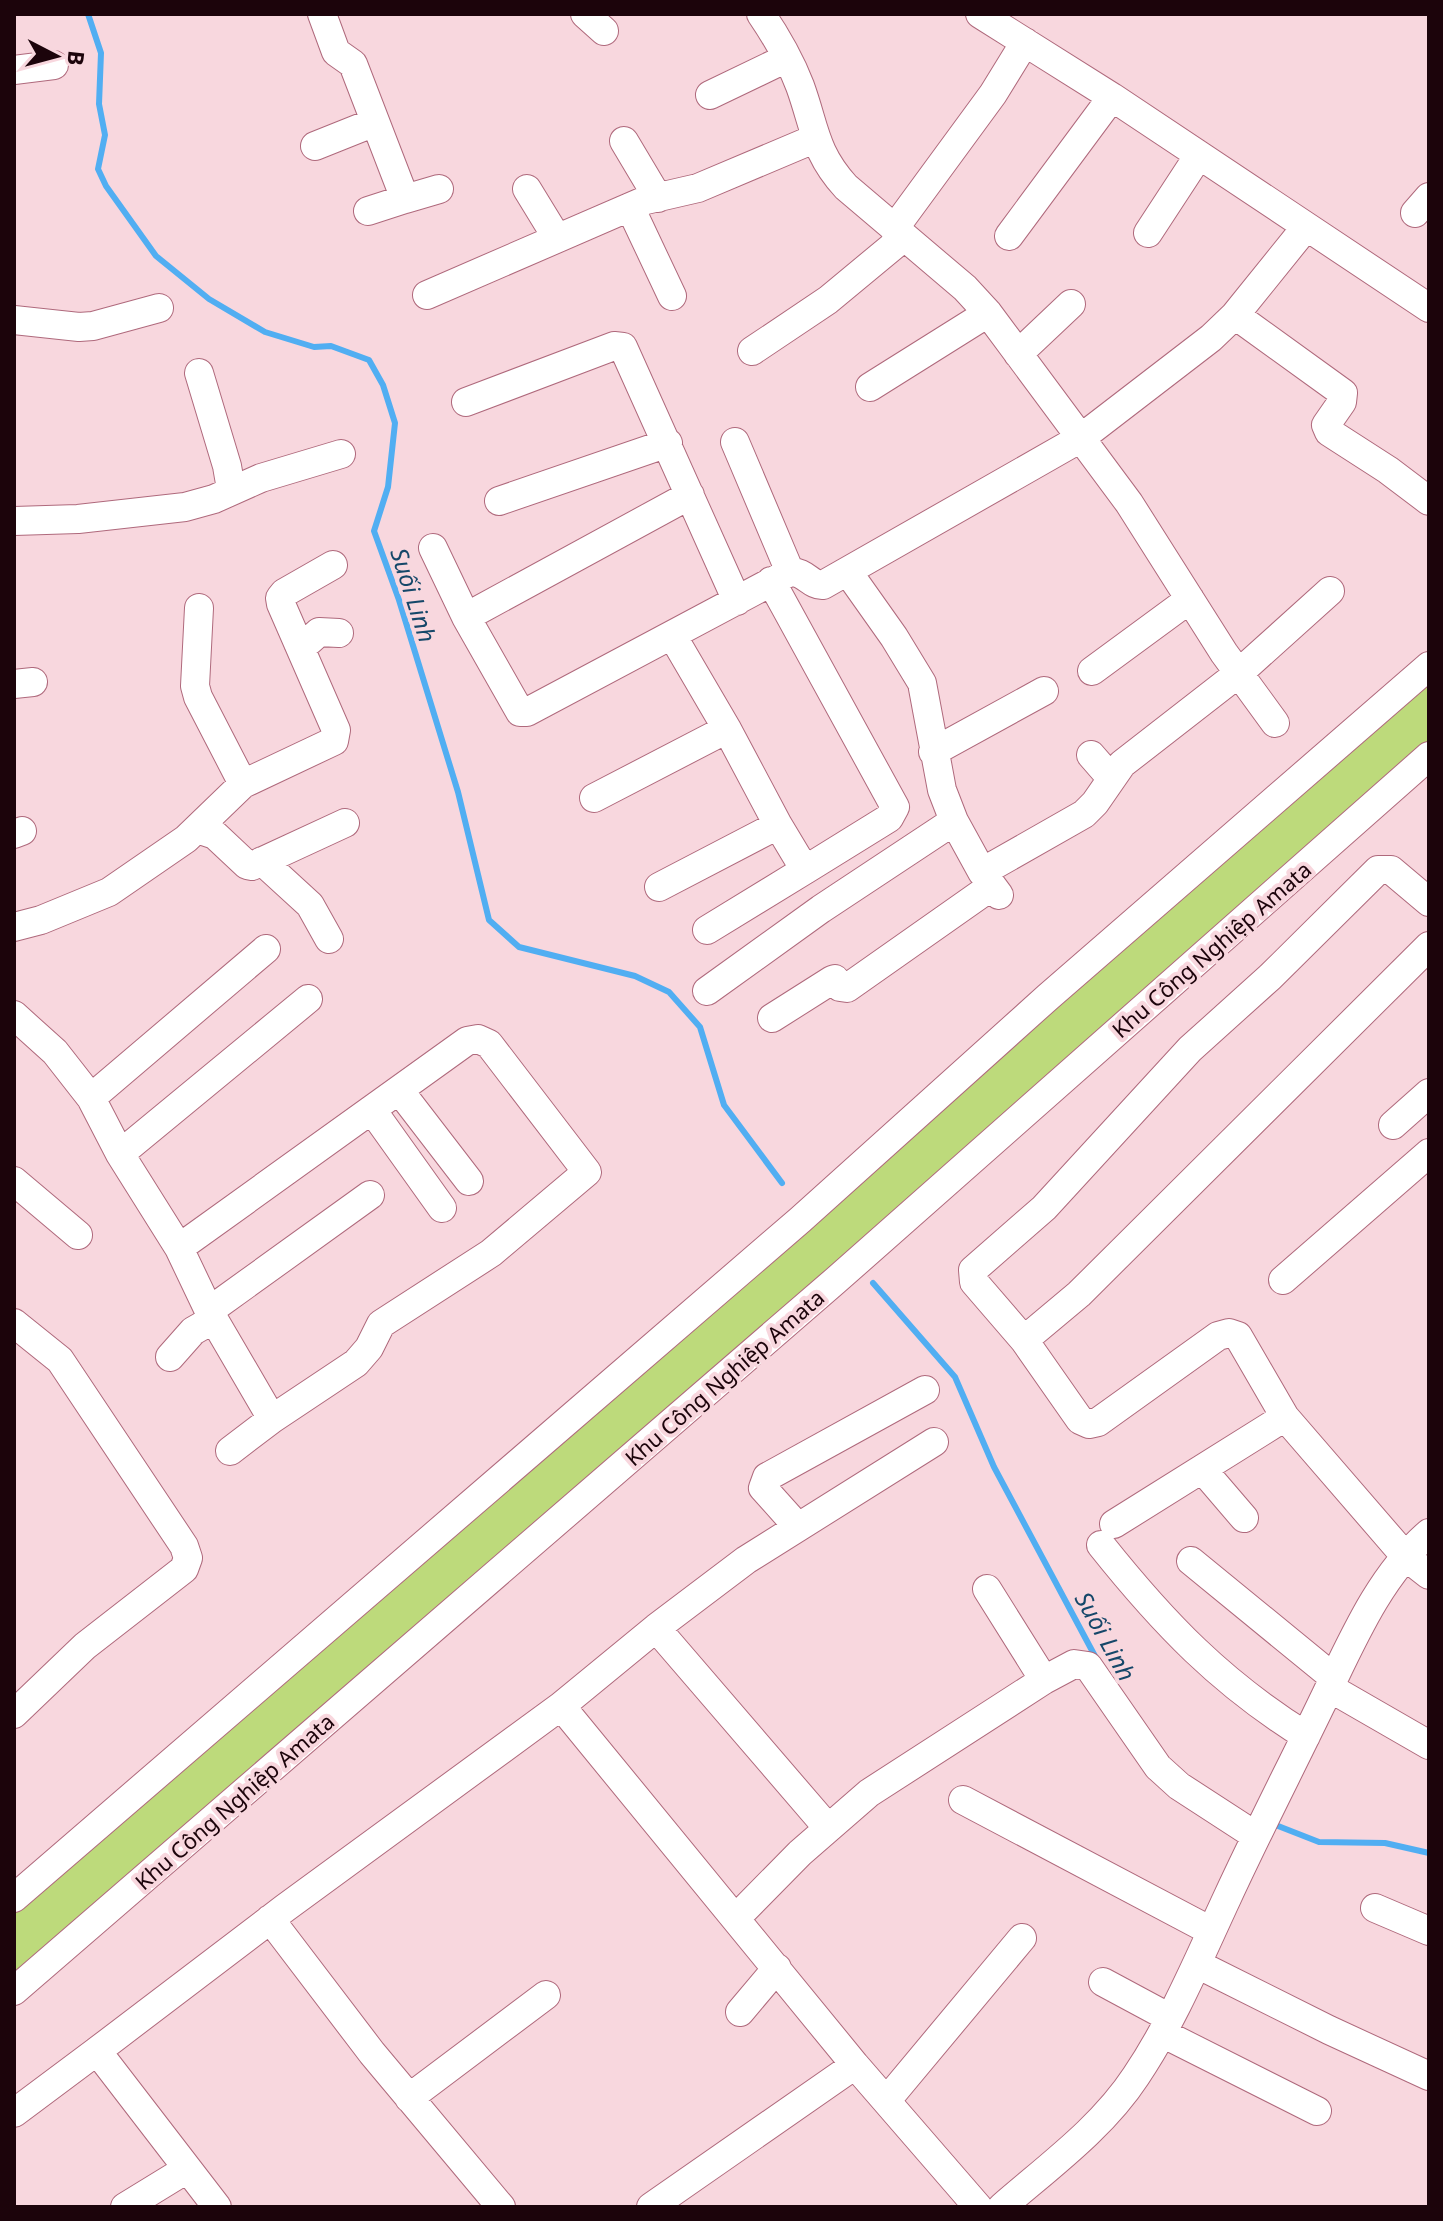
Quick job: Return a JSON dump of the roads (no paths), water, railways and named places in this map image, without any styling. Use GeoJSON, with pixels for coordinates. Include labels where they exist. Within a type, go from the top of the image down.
{"type":"FeatureCollection","features":[{"type":"Feature","properties":{"kind":"street"},"geometry":{"type":"LineString","coordinates":[[322,14],[336,52],[353,64],[405,199]]}},
{"type":"Feature","properties":{"kind":"street"},"geometry":{"type":"LineString","coordinates":[[761,14],[800,86],[814,139],[834,173],[965,288],[988,313],[1129,503],[1187,595],[1275,723]]}},
{"type":"Feature","properties":{"kind":"street"},"geometry":{"type":"LineString","coordinates":[[980,14],[1112,97],[1429,308]]}},
{"type":"Feature","properties":{"kind":"street"},"geometry":{"type":"LineString","coordinates":[[752,351],[828,300],[899,233],[1025,42]]}},
{"type":"Feature","properties":{"kind":"street"},"geometry":{"type":"LineString","coordinates":[[710,95],[787,58]]}},
{"type":"Feature","properties":{"kind":"street"},"geometry":{"type":"LineString","coordinates":[[14,70],[54,65]]}},
{"type":"Feature","properties":{"kind":"street"},"geometry":{"type":"LineString","coordinates":[[1009,236],[1112,97]]}},
{"type":"Feature","properties":{"kind":"street"},"geometry":{"type":"LineString","coordinates":[[315,146],[375,122]]}},
{"type":"Feature","properties":{"kind":"street"},"geometry":{"type":"LineString","coordinates":[[427,295],[630,207],[698,188],[814,139]]}},
{"type":"Feature","properties":{"kind":"street"},"geometry":{"type":"LineString","coordinates":[[624,141],[658,198]]}},
{"type":"Feature","properties":{"kind":"street"},"geometry":{"type":"LineString","coordinates":[[1148,233],[1199,155]]}},
{"type":"Feature","properties":{"kind":"street"},"geometry":{"type":"LineString","coordinates":[[368,211],[439,189]]}},
{"type":"Feature","properties":{"kind":"street"},"geometry":{"type":"LineString","coordinates":[[527,189],[557,238]]}},
{"type":"Feature","properties":{"kind":"street"},"geometry":{"type":"LineString","coordinates":[[630,207],[672,296]]}},
{"type":"Feature","properties":{"kind":"street"},"geometry":{"type":"LineString","coordinates":[[433,548],[466,617],[523,713],[781,576],[805,574],[817,585],[848,572],[1081,438],[1211,338],[1235,315],[1306,227]]}},
{"type":"Feature","properties":{"kind":"street"},"geometry":{"type":"LineString","coordinates":[[1018,354],[1071,304]]}},
{"type":"Feature","properties":{"kind":"street"},"geometry":{"type":"LineString","coordinates":[[14,320],[93,326],[159,308]]}},
{"type":"Feature","properties":{"kind":"street"},"geometry":{"type":"LineString","coordinates":[[870,387],[988,313]]}},
{"type":"Feature","properties":{"kind":"street"},"geometry":{"type":"LineString","coordinates":[[1235,315],[1343,393],[1342,402],[1326,425],[1329,432],[1429,501]]}},
{"type":"Feature","properties":{"kind":"street"},"geometry":{"type":"LineString","coordinates":[[466,402],[619,345],[623,347],[737,601]]}},
{"type":"Feature","properties":{"kind":"street"},"geometry":{"type":"LineString","coordinates":[[199,373],[231,489]]}},
{"type":"Feature","properties":{"kind":"street"},"geometry":{"type":"LineString","coordinates":[[707,930],[889,818],[895,807],[781,576],[735,442]]}},
{"type":"Feature","properties":{"kind":"street"},"geometry":{"type":"LineString","coordinates":[[499,501],[668,443]]}},
{"type":"Feature","properties":{"kind":"street"},"geometry":{"type":"LineString","coordinates":[[14,521],[78,519],[185,507],[341,454]]}},
{"type":"Feature","properties":{"kind":"street"},"geometry":{"type":"LineString","coordinates":[[466,617],[690,495]]}},
{"type":"Feature","properties":{"kind":"street"},"geometry":{"type":"LineString","coordinates":[[14,927],[41,920],[109,892],[197,829],[243,784],[334,741],[336,730],[280,598],[333,565]]}},
{"type":"Feature","properties":{"kind":"street"},"geometry":{"type":"LineString","coordinates":[[848,572],[922,683],[942,790],[954,821],[991,884]]}},
{"type":"Feature","properties":{"kind":"street"},"geometry":{"type":"LineString","coordinates":[[772,1018],[832,980],[837,981],[840,987],[847,988],[1084,814],[1122,764],[1239,673],[1330,591]]}},
{"type":"Feature","properties":{"kind":"street"},"geometry":{"type":"LineString","coordinates":[[1141,619],[1187,595]]}},
{"type":"Feature","properties":{"kind":"street"},"geometry":{"type":"LineString","coordinates":[[1092,671],[1187,595]]}},
{"type":"Feature","properties":{"kind":"street"},"geometry":{"type":"LineString","coordinates":[[199,608],[195,686],[243,784]]}},
{"type":"Feature","properties":{"kind":"street"},"geometry":{"type":"LineString","coordinates":[[298,643],[309,641],[319,632],[339,633]]}},
{"type":"Feature","properties":{"kind":"street"},"geometry":{"type":"LineString","coordinates":[[672,635],[805,870]]}},
{"type":"Feature","properties":{"kind":"street"},"geometry":{"type":"LineString","coordinates":[[14,1898],[800,1220],[1048,997],[1429,666]]}},
{"type":"Feature","properties":{"kind":"street"},"geometry":{"type":"LineString","coordinates":[[933,752],[1044,691]]}},
{"type":"Feature","properties":{"kind":"street"},"geometry":{"type":"LineString","coordinates":[[594,798],[727,729]]}},
{"type":"Feature","properties":{"kind":"street"},"geometry":{"type":"LineString","coordinates":[[1091,755],[1111,778]]}},
{"type":"Feature","properties":{"kind":"street","name":"Khu Công Nghiệp Amata"},"geometry":{"type":"LineString","coordinates":[[14,1991],[835,1281],[1429,756]]}},
{"type":"Feature","properties":{"kind":"street"},"geometry":{"type":"LineString","coordinates":[[707,991],[809,917],[954,821]]}},
{"type":"Feature","properties":{"kind":"street"},"geometry":{"type":"LineString","coordinates":[[197,829],[215,835],[247,865],[252,866],[345,823]]}},
{"type":"Feature","properties":{"kind":"street"},"geometry":{"type":"LineString","coordinates":[[659,887],[778,825]]}},
{"type":"Feature","properties":{"kind":"street"},"geometry":{"type":"LineString","coordinates":[[262,861],[316,912],[329,939]]}},
{"type":"Feature","properties":{"kind":"street"},"geometry":{"type":"LineString","coordinates":[[1429,902],[1391,870],[1378,870],[1270,977],[1190,1049],[1044,1208],[973,1270],[974,1282],[1024,1340],[1080,1420],[1089,1424],[1098,1422],[1218,1336],[1229,1333],[1238,1336],[1285,1417],[1406,1557],[1429,1575]]}},
{"type":"Feature","properties":{"kind":"street"},"geometry":{"type":"LineString","coordinates":[[1024,1340],[1079,1294],[1429,946]]}},
{"type":"Feature","properties":{"kind":"street"},"geometry":{"type":"LineString","coordinates":[[91,1098],[266,949]]}},
{"type":"Feature","properties":{"kind":"street"},"geometry":{"type":"LineString","coordinates":[[120,1154],[308,999]]}},
{"type":"Feature","properties":{"kind":"street"},"geometry":{"type":"LineString","coordinates":[[14,1015],[55,1052],[91,1098],[120,1154],[179,1248],[211,1315],[272,1419]]}},
{"type":"Feature","properties":{"kind":"street"},"geometry":{"type":"LineString","coordinates":[[179,1248],[467,1041],[478,1039],[489,1044],[587,1172],[491,1253],[381,1324],[356,1363],[230,1451]]}},
{"type":"Feature","properties":{"kind":"street"},"geometry":{"type":"LineString","coordinates":[[399,1090],[469,1181]]}},
{"type":"Feature","properties":{"kind":"street"},"geometry":{"type":"LineString","coordinates":[[1393,1125],[1429,1093]]}},
{"type":"Feature","properties":{"kind":"street"},"geometry":{"type":"LineString","coordinates":[[372,1110],[442,1208]]}},
{"type":"Feature","properties":{"kind":"street"},"geometry":{"type":"LineString","coordinates":[[1283,1280],[1429,1153]]}},
{"type":"Feature","properties":{"kind":"street"},"geometry":{"type":"LineString","coordinates":[[14,1181],[78,1235]]}},
{"type":"Feature","properties":{"kind":"street"},"geometry":{"type":"LineString","coordinates":[[170,1357],[177,1346],[211,1315],[370,1195]]}},
{"type":"Feature","properties":{"kind":"street"},"geometry":{"type":"LineString","coordinates":[[14,1323],[60,1360],[184,1546],[188,1558],[184,1569],[85,1646],[14,1714]]}},
{"type":"Feature","properties":{"kind":"street"},"geometry":{"type":"LineString","coordinates":[[798,1527],[763,1488],[767,1477],[925,1390]]}},
{"type":"Feature","properties":{"kind":"street"},"geometry":{"type":"LineString","coordinates":[[1285,1417],[1202,1469],[1108,1535],[1132,1584],[1203,1660],[1266,1711],[1306,1736]]}},
{"type":"Feature","properties":{"kind":"street"},"geometry":{"type":"LineString","coordinates":[[14,2113],[270,1919],[561,1706],[746,1560],[934,1442]]}},
{"type":"Feature","properties":{"kind":"street"},"geometry":{"type":"LineString","coordinates":[[1202,1469],[1244,1518]]}},
{"type":"Feature","properties":{"kind":"street"},"geometry":{"type":"LineString","coordinates":[[1002,2207],[1095,2125],[1135,2078],[1197,1964],[1276,1791],[1365,1617],[1392,1574],[1429,1533]]}},
{"type":"Feature","properties":{"kind":"street"},"geometry":{"type":"LineString","coordinates":[[1191,1561],[1332,1683],[1429,1745]]}},
{"type":"Feature","properties":{"kind":"street"},"geometry":{"type":"LineString","coordinates":[[987,1589],[1044,1680]]}},
{"type":"Feature","properties":{"kind":"street"},"geometry":{"type":"LineString","coordinates":[[656,1628],[828,1828]]}},
{"type":"Feature","properties":{"kind":"street"},"geometry":{"type":"LineString","coordinates":[[736,1918],[800,1853],[869,1793],[1044,1680],[1074,1664],[1088,1666],[1158,1767],[1179,1786],[1256,1836]]}},
{"type":"Feature","properties":{"kind":"street"},"geometry":{"type":"LineString","coordinates":[[561,1706],[855,2065],[978,2207]]}},
{"type":"Feature","properties":{"kind":"street"},"geometry":{"type":"LineString","coordinates":[[963,1800],[1211,1931]]}},
{"type":"Feature","properties":{"kind":"street"},"geometry":{"type":"LineString","coordinates":[[1375,1908],[1429,1931]]}},
{"type":"Feature","properties":{"kind":"street"},"geometry":{"type":"LineString","coordinates":[[270,1919],[409,2098],[501,2207]]}},
{"type":"Feature","properties":{"kind":"street"},"geometry":{"type":"LineString","coordinates":[[887,2100],[1022,1938]]}},
{"type":"Feature","properties":{"kind":"street"},"geometry":{"type":"LineString","coordinates":[[1197,1964],[1429,2076]]}},
{"type":"Feature","properties":{"kind":"street"},"geometry":{"type":"LineString","coordinates":[[740,2012],[777,1968]]}},
{"type":"Feature","properties":{"kind":"street"},"geometry":{"type":"LineString","coordinates":[[1103,1982],[1166,2026],[1317,2111]]}},
{"type":"Feature","properties":{"kind":"street"},"geometry":{"type":"LineString","coordinates":[[409,2098],[546,1995]]}},
{"type":"Feature","properties":{"kind":"street"},"geometry":{"type":"LineString","coordinates":[[97,2051],[217,2207]]}},
{"type":"Feature","properties":{"kind":"street"},"geometry":{"type":"LineString","coordinates":[[651,2207],[855,2065]]}},
{"type":"Feature","properties":{"kind":"street"},"geometry":{"type":"LineString","coordinates":[[125,2207],[187,2169]]}},
{"type":"Feature","properties":{"kind":"waterway","name":"Suối Linh"},"geometry":{"type":"LineString","coordinates":[[88,14],[101,53],[99,104],[105,135],[98,169],[106,186],[156,256],[209,299],[265,332],[314,347],[331,346],[369,360],[383,385],[395,423],[388,487],[374,531],[399,600],[458,792],[489,920],[519,947],[635,976],[669,992],[700,1027],[724,1105],[782,1183]]}},
{"type":"Feature","properties":{"kind":"waterway","name":"Suối Linh"},"geometry":{"type":"LineString","coordinates":[[873,1283],[955,1377],[994,1467],[1096,1658]]}},
{"type":"Feature","properties":{"kind":"waterway","name":"Suối Linh"},"geometry":{"type":"LineString","coordinates":[[1273,1824],[1319,1842],[1385,1843],[1429,1853]]}}]}
